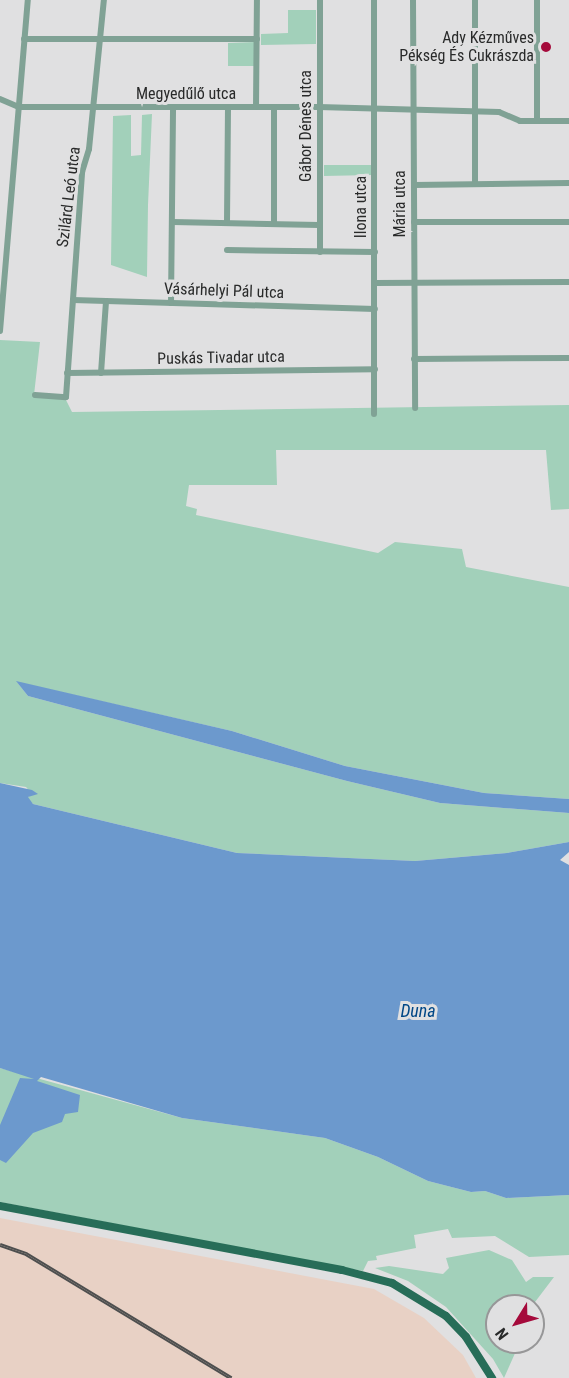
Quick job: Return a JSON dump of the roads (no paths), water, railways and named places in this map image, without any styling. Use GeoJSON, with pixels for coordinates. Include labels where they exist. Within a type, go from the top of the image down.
{"type":"FeatureCollection","features":[{"type":"Feature","properties":{"kind":"main road"},"geometry":{"type":"LineString","coordinates":[[0,1206],[342,1270],[392,1283],[446,1316],[466,1337],[492,1378]]}},
{"type":"Feature","properties":{"kind":"street"},"geometry":{"type":"LineString","coordinates":[[0,331],[28,0]]}},
{"type":"Feature","properties":{"kind":"street","name":"Szilárd Leó utca"},"geometry":{"type":"LineString","coordinates":[[35,395],[66,398],[82,172],[93,108],[104,0]]}},
{"type":"Feature","properties":{"kind":"street"},"geometry":{"type":"LineString","coordinates":[[256,107],[257,0]]}},
{"type":"Feature","properties":{"kind":"street","name":"Gábor Dénes utca"},"geometry":{"type":"LineString","coordinates":[[320,0],[320,252]]}},
{"type":"Feature","properties":{"kind":"street","name":"Ilona utca"},"geometry":{"type":"LineString","coordinates":[[374,0],[374,414]]}},
{"type":"Feature","properties":{"kind":"street","name":"Mária utca"},"geometry":{"type":"LineString","coordinates":[[412,0],[415,408]]}},
{"type":"Feature","properties":{"kind":"street"},"geometry":{"type":"LineString","coordinates":[[475,0],[475,183]]}},
{"type":"Feature","properties":{"kind":"street"},"geometry":{"type":"LineString","coordinates":[[537,0],[537,121]]}},
{"type":"Feature","properties":{"kind":"street"},"geometry":{"type":"LineString","coordinates":[[24,39],[257,39]]}},
{"type":"Feature","properties":{"kind":"street","name":"Megyedűlő utca"},"geometry":{"type":"LineString","coordinates":[[0,99],[19,107],[319,107],[499,112],[520,121],[569,121]]}},
{"type":"Feature","properties":{"kind":"street"},"geometry":{"type":"LineString","coordinates":[[274,107],[274,223]]}},
{"type":"Feature","properties":{"kind":"street"},"geometry":{"type":"LineString","coordinates":[[171,303],[173,108]]}},
{"type":"Feature","properties":{"kind":"street"},"geometry":{"type":"LineString","coordinates":[[227,222],[228,108]]}},
{"type":"Feature","properties":{"kind":"street"},"geometry":{"type":"LineString","coordinates":[[414,185],[569,183]]}},
{"type":"Feature","properties":{"kind":"street"},"geometry":{"type":"LineString","coordinates":[[173,222],[319,225]]}},
{"type":"Feature","properties":{"kind":"street"},"geometry":{"type":"LineString","coordinates":[[414,222],[569,222]]}},
{"type":"Feature","properties":{"kind":"street"},"geometry":{"type":"LineString","coordinates":[[227,250],[375,252]]}},
{"type":"Feature","properties":{"kind":"street"},"geometry":{"type":"LineString","coordinates":[[375,284],[569,282]]}},
{"type":"Feature","properties":{"kind":"street","name":"Vásárhelyi Pál utca"},"geometry":{"type":"LineString","coordinates":[[73,300],[375,309]]}},
{"type":"Feature","properties":{"kind":"street"},"geometry":{"type":"LineString","coordinates":[[101,373],[106,302]]}},
{"type":"Feature","properties":{"kind":"street"},"geometry":{"type":"LineString","coordinates":[[414,359],[569,358]]}},
{"type":"Feature","properties":{"kind":"street","name":"Puskás Tivadar utca"},"geometry":{"type":"LineString","coordinates":[[67,374],[375,369]]}},
{"type":"Feature","properties":{"kind":"water"},"geometry":{"type":"Polygon","coordinates":[[[16,681],[232,731],[345,766],[484,793],[569,799],[569,813],[440,803],[347,781],[28,696],[16,681]]]}},
{"type":"Feature","properties":{"kind":"water","name":"Duna"},"geometry":{"type":"Polygon","coordinates":[[[0,783],[32,790],[38,794],[28,797],[33,804],[237,853],[415,861],[507,853],[569,842],[569,852],[560,860],[569,865],[569,1195],[506,1198],[485,1191],[471,1192],[428,1181],[378,1157],[325,1138],[182,1118],[41,1077],[37,1081],[80,1095],[78,1112],[65,1114],[62,1122],[33,1133],[6,1163],[0,1160],[0,1125],[20,1078],[34,1079],[0,1068],[0,783]]]}},
{"type":"Feature","properties":{"kind":"railway"},"geometry":{"type":"LineString","coordinates":[[0,1245],[26,1254],[231,1378]]}},
{"type":"Feature","properties":{"kind":"place","name":"Ady Kézműves Pékség És Cukrászda"},"geometry":{"type":"Point","coordinates":[546,47]}}]}
